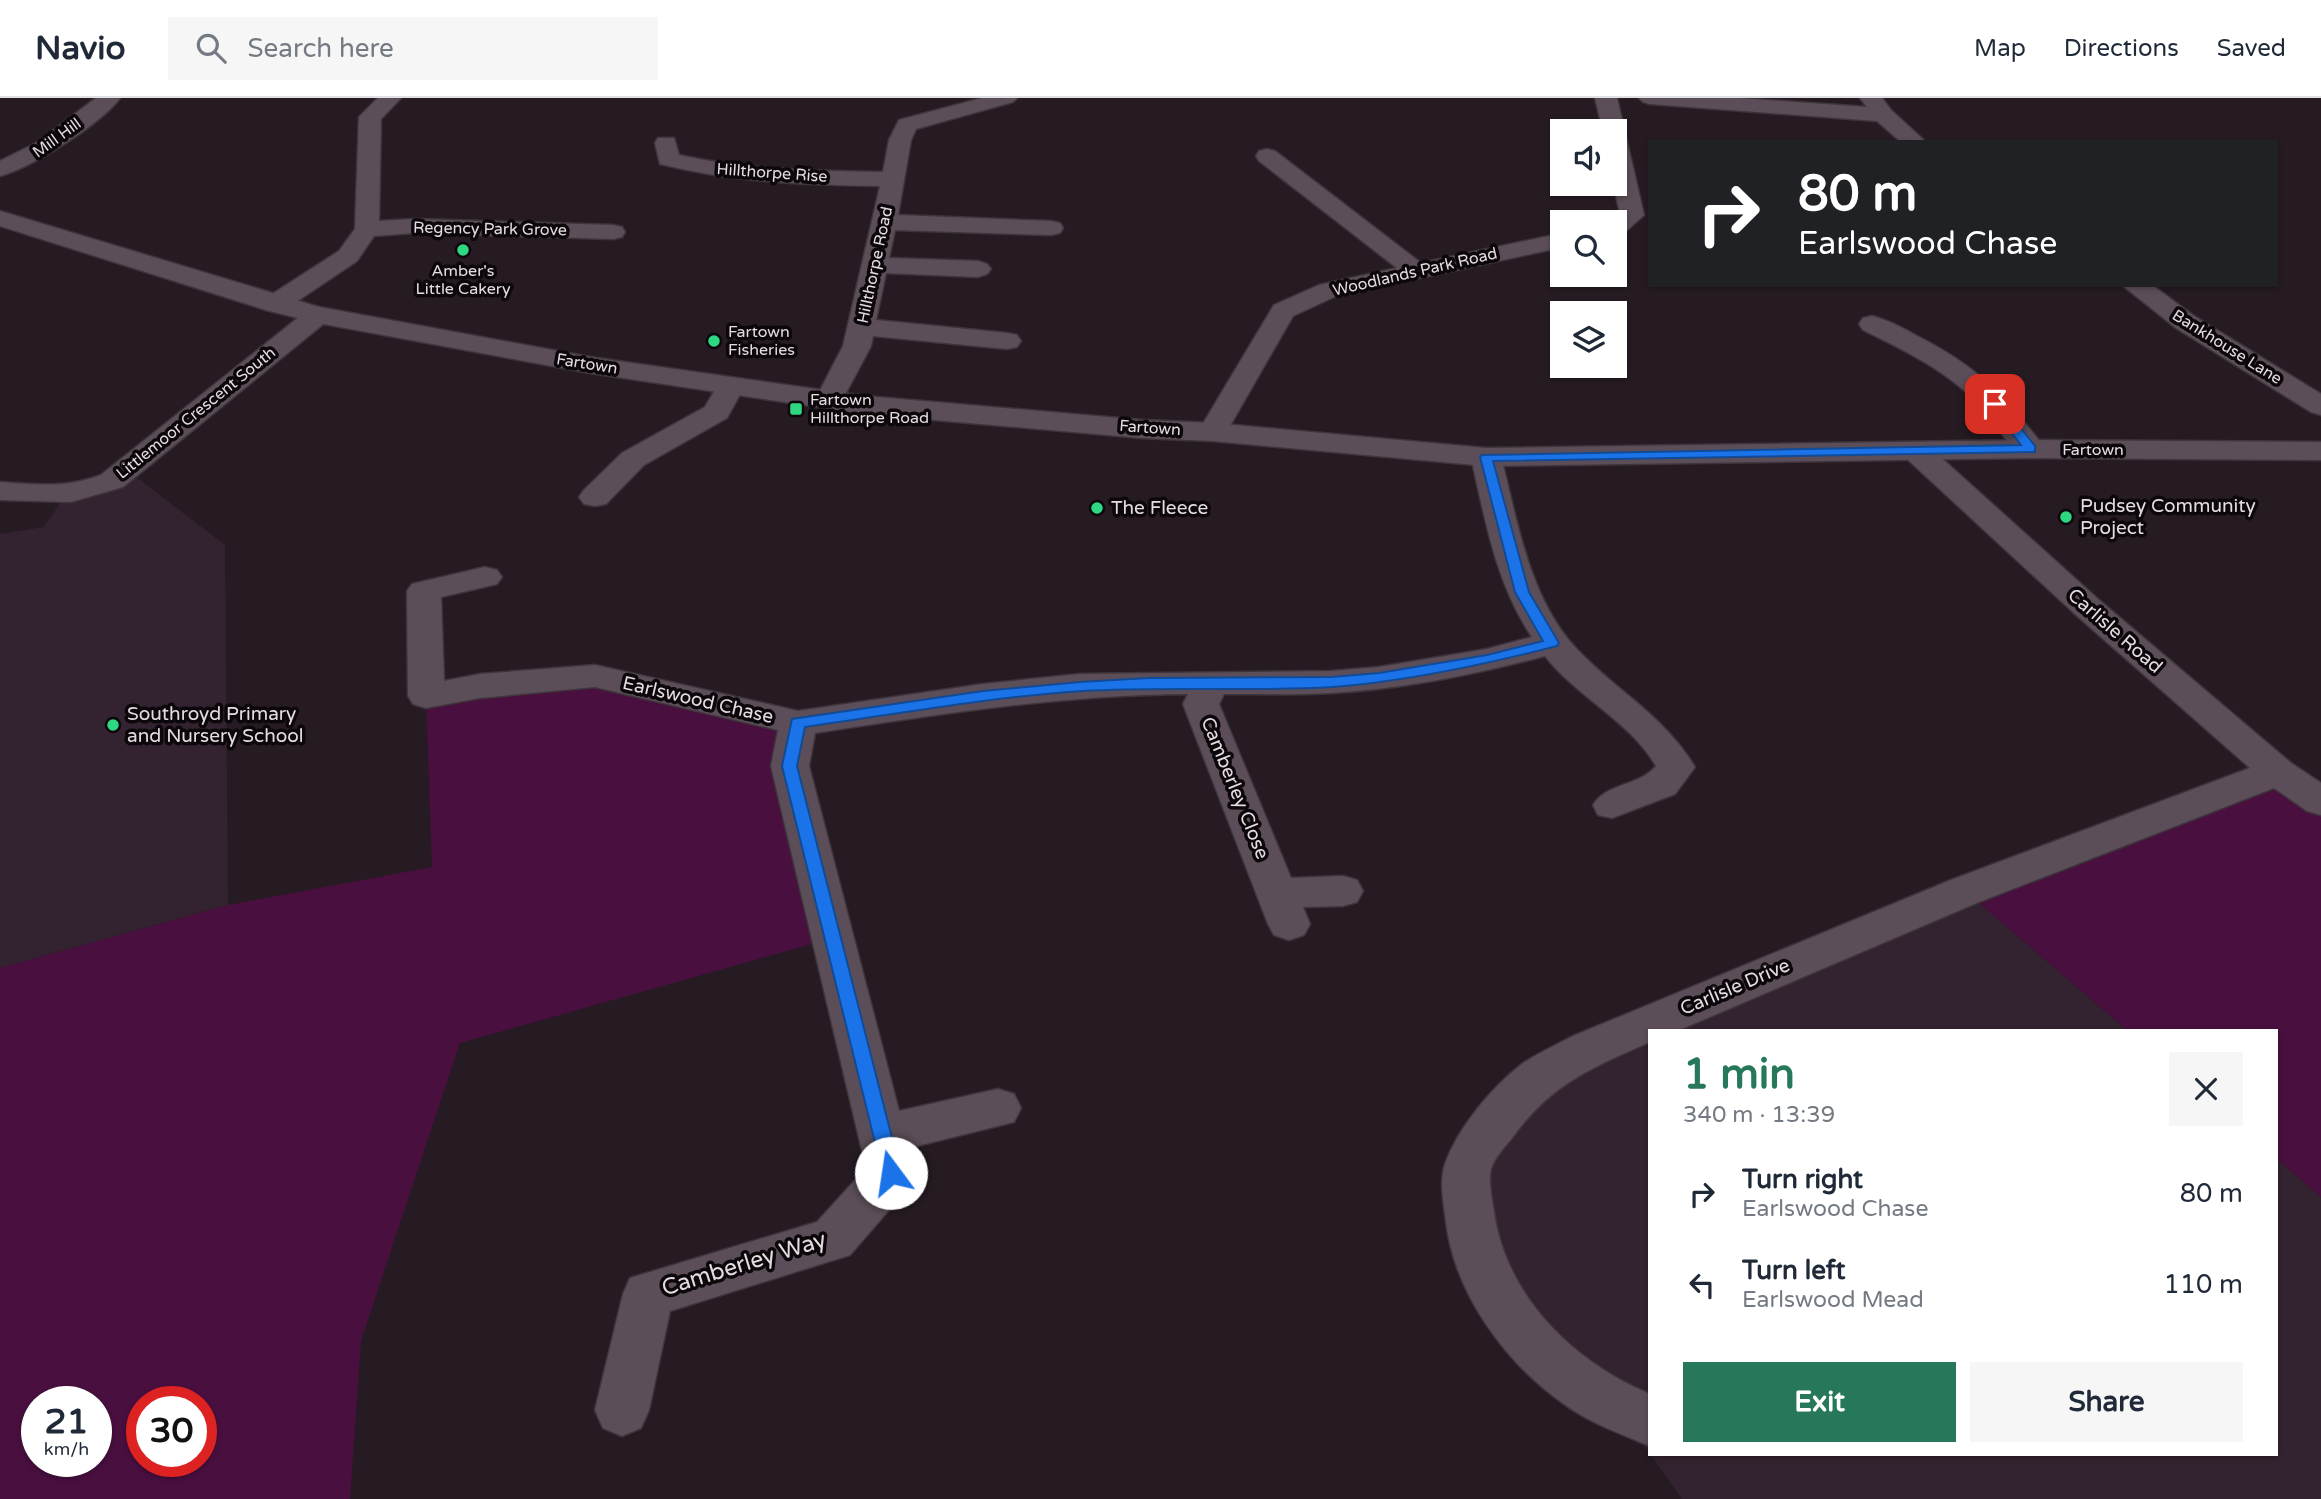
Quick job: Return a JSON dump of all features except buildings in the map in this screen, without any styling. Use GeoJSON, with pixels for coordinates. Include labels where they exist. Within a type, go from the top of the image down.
{"type":"FeatureCollection","features":[{"type":"Feature","properties":{"kind":"street","name":"Mill Hill"},"geometry":{"type":"LineString","coordinates":[[0,169],[24,161],[53,143],[109,98]]}},
{"type":"Feature","properties":{"kind":"street"},"geometry":{"type":"LineString","coordinates":[[275,304],[348,256],[367,229],[370,117],[390,98]]}},
{"type":"Feature","properties":{"kind":"street","name":"Hillthorpe Road"},"geometry":{"type":"LineString","coordinates":[[829,400],[857,346],[862,327],[900,140],[896,120],[1006,98]]}},
{"type":"Feature","properties":{"kind":"street"},"geometry":{"type":"LineString","coordinates":[[1606,98],[1611,119]]}},
{"type":"Feature","properties":{"kind":"street"},"geometry":{"type":"LineString","coordinates":[[1650,98],[1877,107],[1913,140]]}},
{"type":"Feature","properties":{"kind":"street","name":"Hillthorpe Rise"},"geometry":{"type":"LineString","coordinates":[[666,143],[668,159],[701,168],[769,175],[893,179]]}},
{"type":"Feature","properties":{"kind":"street"},"geometry":{"type":"LineString","coordinates":[[1267,156],[1415,270]]}},
{"type":"Feature","properties":{"kind":"street"},"geometry":{"type":"LineString","coordinates":[[1627,192],[1632,215],[1627,219]]}},
{"type":"Feature","properties":{"kind":"street","name":"Fartown"},"geometry":{"type":"LineString","coordinates":[[0,218],[275,304],[318,314],[497,349],[730,387],[829,400],[1486,457],[2030,449],[2321,451]]}},
{"type":"Feature","properties":{"kind":"street"},"geometry":{"type":"LineString","coordinates":[[885,222],[1051,228]]}},
{"type":"Feature","properties":{"kind":"street","name":"Regency Park Grove"},"geometry":{"type":"LineString","coordinates":[[367,229],[414,226],[613,232]]}},
{"type":"Feature","properties":{"kind":"street","name":"Woodlands Park Road"},"geometry":{"type":"LineString","coordinates":[[1213,432],[1283,311],[1328,290],[1550,243]]}},
{"type":"Feature","properties":{"kind":"street"},"geometry":{"type":"LineString","coordinates":[[876,265],[978,269]]}},
{"type":"Feature","properties":{"kind":"street","name":"Bankhouse Lane"},"geometry":{"type":"LineString","coordinates":[[2137,287],[2185,322],[2321,406]]}},
{"type":"Feature","properties":{"kind":"street","name":"Littlemoor Crescent South"},"geometry":{"type":"LineString","coordinates":[[0,491],[65,496],[94,489],[112,481],[318,314]]}},
{"type":"Feature","properties":{"kind":"street"},"geometry":{"type":"LineString","coordinates":[[1872,324],[1934,355],[1970,380],[1995,404],[2030,449]]}},
{"type":"Feature","properties":{"kind":"street"},"geometry":{"type":"LineString","coordinates":[[862,327],[1007,341]]}},
{"type":"Feature","properties":{"kind":"street"},"geometry":{"type":"LineString","coordinates":[[595,497],[633,459],[717,412],[730,387]]}},
{"type":"Feature","properties":{"kind":"street","name":"Carlisle Road"},"geometry":{"type":"LineString","coordinates":[[1916,451],[2087,607],[2278,772],[2321,802]]}},
{"type":"Feature","properties":{"kind":"street"},"geometry":{"type":"LineString","coordinates":[[1486,457],[1522,592],[1552,643],[1580,674],[1667,748],[1676,767],[1662,785],[1612,805]]}},
{"type":"Feature","properties":{"kind":"street","name":"Earlswood Chase"},"geometry":{"type":"LineString","coordinates":[[485,578],[424,591],[427,711],[480,686],[595,676],[798,723],[983,696],[1080,687],[1149,683],[1331,682],[1379,677],[1487,660],[1552,643]]}},
{"type":"Feature","properties":{"kind":"street","name":"Camberley Close"},"geometry":{"type":"LineString","coordinates":[[1212,684],[1201,704],[1283,909],[1343,891]]}},
{"type":"Feature","properties":{"kind":"street","name":"Camberley Way"},"geometry":{"type":"LineString","coordinates":[[622,1410],[648,1294],[833,1239],[891,1173],[790,766],[798,723]]}},
{"type":"Feature","properties":{"kind":"street","name":"Carlisle Drive"},"geometry":{"type":"LineString","coordinates":[[1648,1419],[1618,1409],[1565,1374],[1521,1334],[1487,1276],[1469,1219],[1468,1166],[1499,1119],[1534,1080],[1589,1049],[1965,891],[2278,772]]}},
{"type":"Feature","properties":{"kind":"street"},"geometry":{"type":"LineString","coordinates":[[881,1135],[998,1108]]}},
{"type":"Feature","properties":{"kind":"shaded area","name":"Southroyd Primary and Nursery School"},"geometry":{"type":"Polygon","coordinates":[[[127,470],[225,545],[228,905],[0,968],[0,534],[44,527],[65,496],[127,470]]]}},
{"type":"Feature","properties":{"kind":"shaded area"},"geometry":{"type":"Polygon","coordinates":[[[595,676],[798,723],[833,938],[460,1043],[361,1341],[350,1499],[0,1499],[0,968],[228,905],[432,867],[426,696],[595,676]]]}},
{"type":"Feature","properties":{"kind":"shaded area"},"geometry":{"type":"Polygon","coordinates":[[[2278,772],[2321,802],[2321,1197],[2278,1160],[2278,1029],[2126,1029],[1965,891],[2278,772]]]}},
{"type":"Feature","properties":{"kind":"shaded area"},"geometry":{"type":"Polygon","coordinates":[[[1965,891],[2126,1029],[1650,1029],[1965,891]]]}},
{"type":"Feature","properties":{"kind":"shaded area"},"geometry":{"type":"Polygon","coordinates":[[[1648,1030],[1648,1451],[1618,1409],[1565,1374],[1469,1219],[1499,1119],[1534,1080],[1648,1030]]]}},
{"type":"Feature","properties":{"kind":"shaded area"},"geometry":{"type":"Polygon","coordinates":[[[2278,1160],[2321,1197],[2321,1499],[1682,1499],[1651,1456],[2278,1456],[2278,1160]]]}},
{"type":"Feature","properties":{"kind":"place","name":"Amber's Little Cakery"},"geometry":{"type":"Point","coordinates":[463,250]}},
{"type":"Feature","properties":{"kind":"place","name":"Fartown Fisheries"},"geometry":{"type":"Point","coordinates":[714,341]}},
{"type":"Feature","properties":{"kind":"place","name":"Fartown Hillthorpe Road"},"geometry":{"type":"Point","coordinates":[796,409]}},
{"type":"Feature","properties":{"kind":"place","name":"The Fleece"},"geometry":{"type":"Point","coordinates":[1097,508]}},
{"type":"Feature","properties":{"kind":"place","name":"Pudsey Community Project"},"geometry":{"type":"Point","coordinates":[2066,517]}},
{"type":"Feature","properties":{"kind":"place","name":"Southroyd Primary and Nursery School"},"geometry":{"type":"Point","coordinates":[113,725]}},
{"type":"Feature","properties":{"kind":"route"},"geometry":{"type":"LineString","coordinates":[[891,1173],[790,766],[798,723],[983,696],[1080,687],[1149,683],[1331,682],[1379,677],[1487,660],[1552,643],[1537,622],[1522,592],[1486,457],[2030,449],[1995,404]]}}]}
